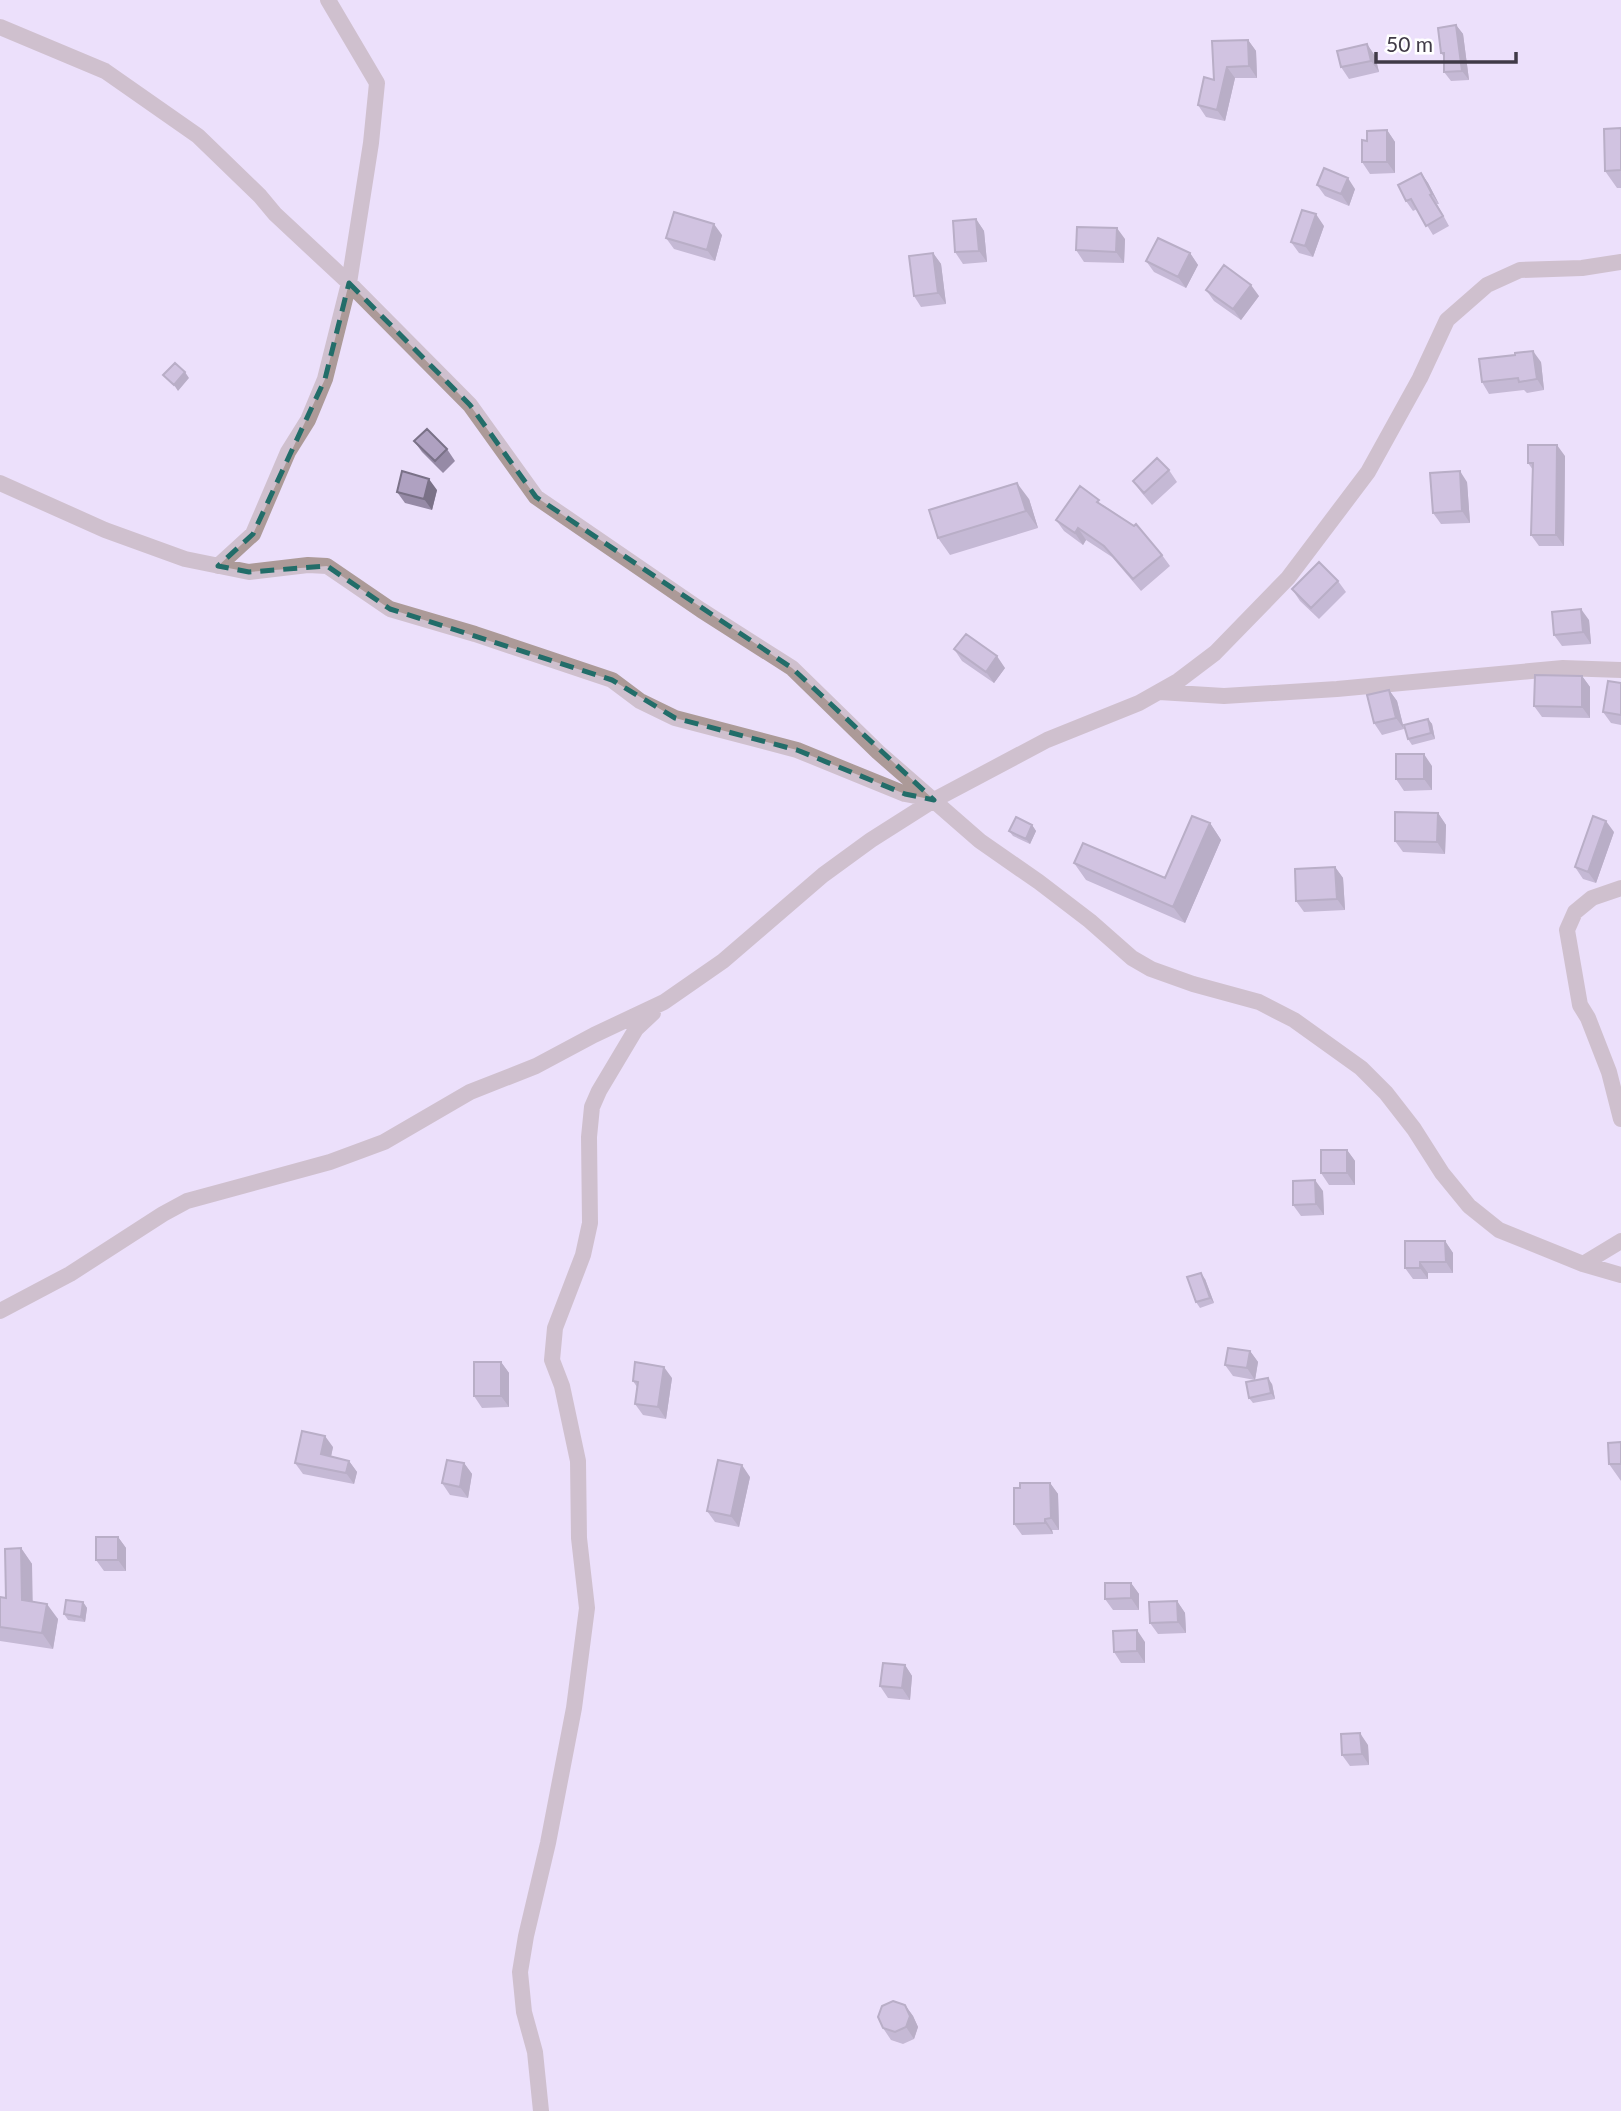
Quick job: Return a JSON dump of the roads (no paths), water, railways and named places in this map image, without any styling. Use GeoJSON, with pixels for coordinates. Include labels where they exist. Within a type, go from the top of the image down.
{"type":"FeatureCollection","features":[{"type":"Feature","properties":{"kind":"street"},"geometry":{"type":"LineString","coordinates":[[218,566],[253,534],[288,452],[308,420],[325,379],[349,283],[371,143],[377,83],[328,0]]}},
{"type":"Feature","properties":{"kind":"street"},"geometry":{"type":"LineString","coordinates":[[0,27],[105,71],[198,136],[470,404],[536,497],[701,610],[792,668],[878,752],[980,841],[1090,921],[1132,958],[1151,969],[1193,984],[1259,1002],[1294,1020],[1361,1068],[1386,1093],[1414,1129],[1442,1173],[1469,1206],[1499,1230],[1583,1264],[1621,1275]]}},
{"type":"Feature","properties":{"kind":"street"},"geometry":{"type":"LineString","coordinates":[[541,2111],[535,2052],[524,2012],[520,1972],[574,1707],[587,1608],[579,1538],[578,1461],[562,1386],[552,1360],[555,1328],[583,1255],[590,1223],[589,1137],[592,1107],[599,1091],[636,1029],[664,1002],[723,961],[823,875],[871,840],[934,800],[1047,740],[1139,703],[1178,681],[1215,653],[1288,578],[1368,472],[1420,379],[1447,320],[1488,285],[1520,270],[1582,268],[1621,262]]}},
{"type":"Feature","properties":{"kind":"street"},"geometry":{"type":"LineString","coordinates":[[0,482],[105,530],[185,559],[249,572],[327,565],[390,609],[612,680],[640,701],[675,718],[797,750],[905,794],[934,800]]}},
{"type":"Feature","properties":{"kind":"street"},"geometry":{"type":"LineString","coordinates":[[1159,692],[1224,696],[1337,689],[1563,668],[1621,670]]}},
{"type":"Feature","properties":{"kind":"street"},"geometry":{"type":"LineString","coordinates":[[1621,888],[1592,898],[1575,912],[1567,930],[1580,1006],[1588,1018],[1609,1072],[1621,1119]]}},
{"type":"Feature","properties":{"kind":"street"},"geometry":{"type":"LineString","coordinates":[[0,1311],[69,1274],[187,1201],[330,1162],[384,1142],[470,1092],[536,1066],[664,1002]]}},
{"type":"Feature","properties":{"kind":"street"},"geometry":{"type":"LineString","coordinates":[[1583,1264],[1621,1241]]}}]}
